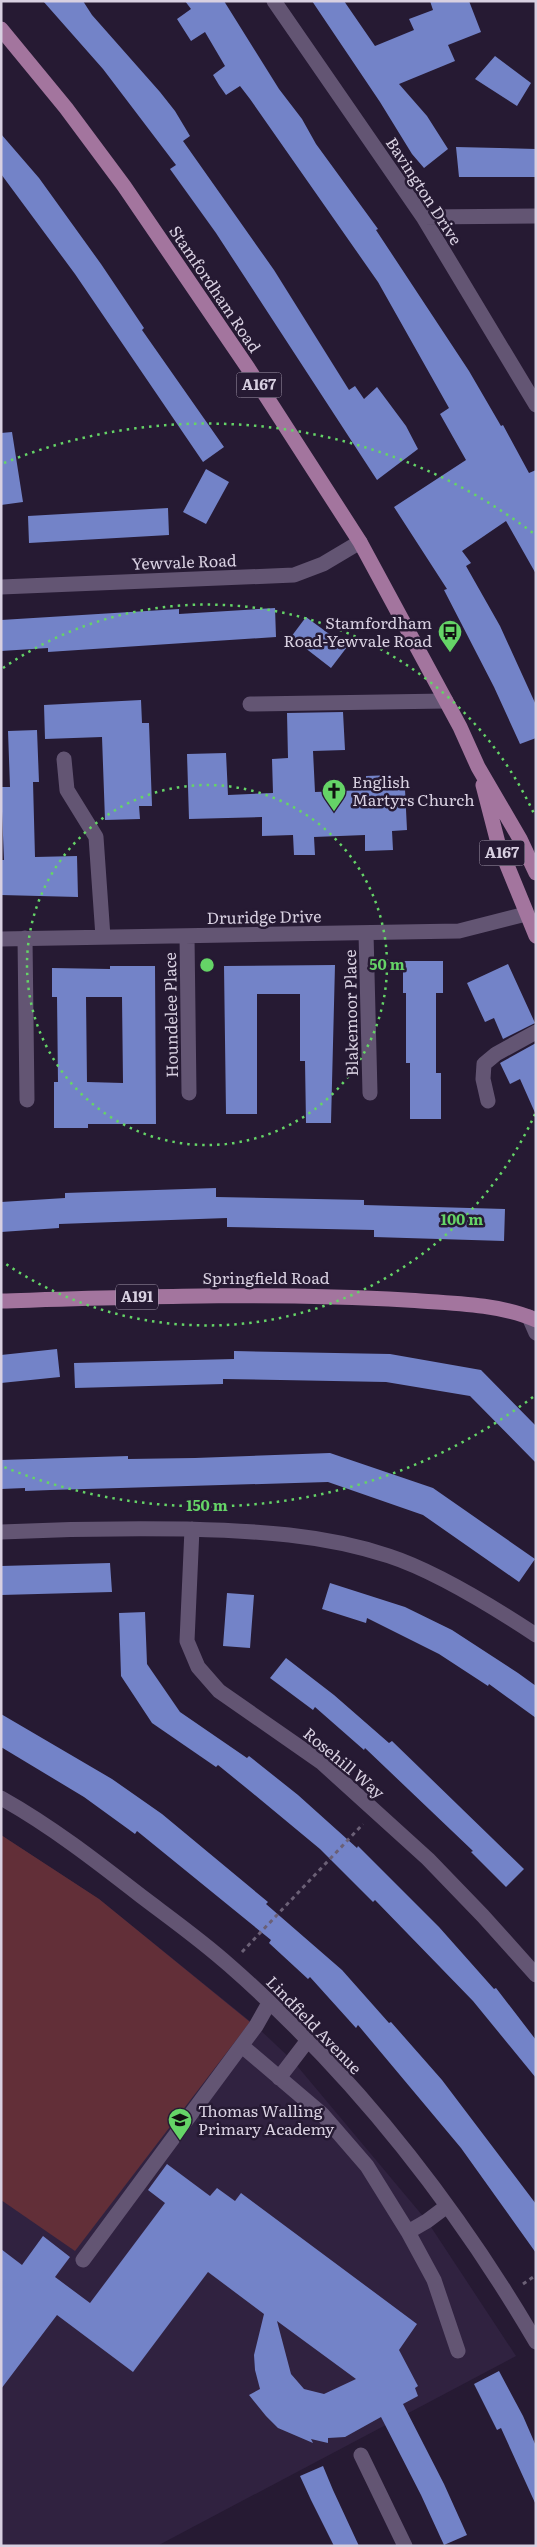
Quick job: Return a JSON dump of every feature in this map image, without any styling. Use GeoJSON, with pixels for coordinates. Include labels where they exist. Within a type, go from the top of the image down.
{"type":"FeatureCollection","features":[{"type":"Feature","properties":{"kind":"main road","name":"Stamfordham Road"},"geometry":{"type":"LineString","coordinates":[[1,29],[66,108],[124,186],[248,368],[360,542],[389,591],[446,700],[478,767],[520,839],[536,874]]}},
{"type":"Feature","properties":{"kind":"main road","name":"Stamfordham Road"},"geometry":{"type":"LineString","coordinates":[[478,767],[498,843],[536,936]]}},
{"type":"Feature","properties":{"kind":"main road","name":"Springfield Road"},"geometry":{"type":"LineString","coordinates":[[1,1301],[169,1296],[339,1296],[471,1304],[532,1318]]}},
{"type":"Feature","properties":{"kind":"street","name":"Bavington Drive"},"geometry":{"type":"LineString","coordinates":[[274,1],[423,216],[536,405]]}},
{"type":"Feature","properties":{"kind":"street"},"geometry":{"type":"LineString","coordinates":[[423,216],[536,216]]}},
{"type":"Feature","properties":{"kind":"street","name":"Yewvale Road"},"geometry":{"type":"LineString","coordinates":[[1,587],[294,575],[323,564],[360,542]]}},
{"type":"Feature","properties":{"kind":"street"},"geometry":{"type":"LineString","coordinates":[[250,704],[446,700]]}},
{"type":"Feature","properties":{"kind":"street"},"geometry":{"type":"LineString","coordinates":[[64,759],[68,790],[96,837],[103,937]]}},
{"type":"Feature","properties":{"kind":"street","name":"Druridge Drive"},"geometry":{"type":"LineString","coordinates":[[1,939],[459,931],[526,914]]}},
{"type":"Feature","properties":{"kind":"street","name":"Blakemoor Place"},"geometry":{"type":"LineString","coordinates":[[366,933],[370,1093]]}},
{"type":"Feature","properties":{"kind":"street","name":"Houndelee Place"},"geometry":{"type":"LineString","coordinates":[[188,936],[189,1093]]}},
{"type":"Feature","properties":{"kind":"street"},"geometry":{"type":"LineString","coordinates":[[25,938],[27,1100]]}},
{"type":"Feature","properties":{"kind":"street"},"geometry":{"type":"LineString","coordinates":[[488,1101],[483,1079],[484,1064],[496,1054],[536,1032]]}},
{"type":"Feature","properties":{"kind":"street","name":"Springfield Road"},"geometry":{"type":"LineString","coordinates":[[532,1318],[536,1333]]}},
{"type":"Feature","properties":{"kind":"street"},"geometry":{"type":"LineString","coordinates":[[1,1532],[104,1528],[259,1531],[319,1538],[390,1556],[447,1583],[536,1635]]}},
{"type":"Feature","properties":{"kind":"street","name":"Rosehill Way"},"geometry":{"type":"LineString","coordinates":[[192,1530],[187,1641],[198,1667],[219,1691],[321,1762],[375,1811],[462,1894],[536,1975]]}},
{"type":"Feature","properties":{"kind":"street","name":"Lindfield Avenue"},"geometry":{"type":"LineString","coordinates":[[1,1798],[59,1834],[229,1965],[308,2040],[395,2136],[447,2206],[508,2294],[536,2342]]}},
{"type":"Feature","properties":{"kind":"street"},"geometry":{"type":"LineString","coordinates":[[83,2260],[242,2046],[269,2003]]}},
{"type":"Feature","properties":{"kind":"street"},"geometry":{"type":"LineString","coordinates":[[279,2078],[308,2040]]}},
{"type":"Feature","properties":{"kind":"street"},"geometry":{"type":"LineString","coordinates":[[242,2046],[322,2114],[367,2166],[408,2232],[434,2280],[458,2351]]}},
{"type":"Feature","properties":{"kind":"street"},"geometry":{"type":"LineString","coordinates":[[408,2232],[447,2206]]}},
{"type":"Feature","properties":{"kind":"street"},"geometry":{"type":"LineString","coordinates":[[361,2455],[405,2546]]}},
{"type":"Feature","properties":{"kind":"path"},"geometry":{"type":"LineString","coordinates":[[229,1965],[375,1811]]}},
{"type":"Feature","properties":{"kind":"shaded area","name":"Thomas Walling Primary Academy"},"geometry":{"type":"Polygon","coordinates":[[[1,1835],[99,1899],[256,2026],[293,2061],[427,2221],[516,2356],[157,2546],[1,2546],[1,1835]]]}},
{"type":"Feature","properties":{"kind":"shaded area"},"geometry":{"type":"Polygon","coordinates":[[[1,1835],[99,1899],[250,2022],[75,2251],[1,2200],[1,1835]]]}},
{"type":"Feature","properties":{"kind":"building"},"geometry":{"type":"Polygon","coordinates":[[[43,1],[83,1],[92,15],[160,92],[175,111],[190,136],[183,141],[274,270],[349,390],[355,386],[364,399],[377,387],[406,426],[418,449],[377,480],[216,233],[170,169],[176,165],[103,69],[43,1]]]}},
{"type":"Feature","properties":{"kind":"building"},"geometry":{"type":"Polygon","coordinates":[[[185,1],[224,1],[279,89],[302,119],[316,144],[378,229],[376,230],[469,371],[501,426],[503,425],[529,473],[536,470],[536,574],[506,521],[462,551],[471,563],[466,566],[500,626],[536,705],[536,738],[520,744],[494,687],[444,590],[447,589],[394,507],[466,460],[440,414],[449,408],[378,282],[250,99],[240,86],[226,95],[219,85],[213,75],[225,66],[205,32],[191,41],[177,19],[191,9],[185,1]]]}},
{"type":"Feature","properties":{"kind":"building"},"geometry":{"type":"Polygon","coordinates":[[[312,1],[344,1],[375,46],[414,30],[409,19],[433,10],[430,1],[469,1],[481,32],[448,45],[455,61],[399,84],[427,116],[448,149],[424,168],[412,154],[380,102],[312,1]]]}},
{"type":"Feature","properties":{"kind":"building"},"geometry":{"type":"Polygon","coordinates":[[[495,56],[531,83],[517,106],[475,79],[495,56]]]}},
{"type":"Feature","properties":{"kind":"building"},"geometry":{"type":"Polygon","coordinates":[[[1,134],[39,178],[101,264],[144,328],[142,330],[224,447],[203,462],[75,274],[1,174],[1,134]]]}},
{"type":"Feature","properties":{"kind":"building"},"geometry":{"type":"Polygon","coordinates":[[[456,147],[536,149],[536,177],[459,177],[456,147]]]}},
{"type":"Feature","properties":{"kind":"building"},"geometry":{"type":"Polygon","coordinates":[[[12,432],[23,502],[1,505],[1,433],[12,432]]]}},
{"type":"Feature","properties":{"kind":"building"},"geometry":{"type":"Polygon","coordinates":[[[206,469],[229,482],[206,524],[183,512],[206,469]]]}},
{"type":"Feature","properties":{"kind":"building"},"geometry":{"type":"Polygon","coordinates":[[[168,508],[169,535],[29,543],[28,516],[168,508]]]}},
{"type":"Feature","properties":{"kind":"building"},"geometry":{"type":"Polygon","coordinates":[[[275,608],[276,637],[48,652],[48,648],[1,651],[1,620],[179,609],[179,614],[275,608]]]}},
{"type":"Feature","properties":{"kind":"building"},"geometry":{"type":"Polygon","coordinates":[[[306,617],[347,647],[331,668],[291,637],[306,617]]]}},
{"type":"Feature","properties":{"kind":"building"},"geometry":{"type":"Polygon","coordinates":[[[141,700],[142,723],[149,723],[152,806],[139,806],[140,819],[105,820],[102,737],[45,739],[44,705],[141,700]]]}},
{"type":"Feature","properties":{"kind":"building","name":"English Martyrs Church"},"geometry":{"type":"Polygon","coordinates":[[[343,712],[345,750],[313,751],[315,792],[367,790],[366,776],[392,775],[393,789],[405,789],[407,830],[392,831],[393,850],[365,851],[365,835],[314,837],[315,855],[294,855],[293,835],[262,836],[262,817],[189,819],[187,754],[226,753],[228,795],[273,793],[272,759],[288,758],[287,713],[343,712]]]}},
{"type":"Feature","properties":{"kind":"building"},"geometry":{"type":"Polygon","coordinates":[[[37,730],[39,782],[33,782],[35,857],[77,856],[78,897],[1,895],[1,860],[4,860],[1,787],[10,787],[8,731],[37,730]]]}},
{"type":"Feature","properties":{"kind":"building"},"geometry":{"type":"Polygon","coordinates":[[[403,961],[443,961],[443,993],[436,993],[436,1073],[441,1073],[441,1119],[410,1119],[410,1063],[406,1063],[406,993],[403,993],[403,961]]]}},
{"type":"Feature","properties":{"kind":"building"},"geometry":{"type":"Polygon","coordinates":[[[508,964],[535,1023],[503,1039],[494,1018],[485,1022],[467,983],[508,964]]]}},
{"type":"Feature","properties":{"kind":"building"},"geometry":{"type":"Polygon","coordinates":[[[335,965],[331,1123],[306,1123],[305,1061],[300,1061],[300,994],[257,994],[257,1114],[226,1114],[224,966],[335,965]]]}},
{"type":"Feature","properties":{"kind":"building"},"geometry":{"type":"Polygon","coordinates":[[[110,966],[155,966],[156,1124],[88,1124],[88,1128],[54,1128],[54,1082],[58,1082],[57,997],[52,997],[52,968],[110,969],[110,966]],[[86,997],[87,1082],[123,1083],[122,997],[86,997]]]}},
{"type":"Feature","properties":{"kind":"building"},"geometry":{"type":"Polygon","coordinates":[[[536,1043],[536,1115],[520,1079],[510,1084],[500,1063],[536,1043]]]}},
{"type":"Feature","properties":{"kind":"building"},"geometry":{"type":"Polygon","coordinates":[[[216,1188],[216,1197],[364,1200],[364,1205],[505,1209],[504,1241],[374,1237],[374,1230],[227,1227],[227,1218],[59,1224],[59,1228],[1,1232],[1,1202],[65,1198],[65,1193],[216,1188]]]}},
{"type":"Feature","properties":{"kind":"building"},"geometry":{"type":"Polygon","coordinates":[[[57,1349],[60,1377],[1,1383],[1,1355],[57,1349]]]}},
{"type":"Feature","properties":{"kind":"building"},"geometry":{"type":"Polygon","coordinates":[[[234,1351],[390,1354],[481,1370],[536,1426],[536,1463],[470,1396],[386,1382],[223,1379],[223,1384],[75,1388],[74,1363],[234,1359],[234,1351]]]}},
{"type":"Feature","properties":{"kind":"building"},"geometry":{"type":"Polygon","coordinates":[[[330,1453],[433,1488],[535,1559],[519,1582],[423,1515],[328,1482],[25,1491],[25,1488],[1,1489],[1,1460],[128,1456],[128,1459],[195,1458],[330,1453]]]}},
{"type":"Feature","properties":{"kind":"building"},"geometry":{"type":"Polygon","coordinates":[[[110,1563],[112,1592],[1,1595],[1,1566],[110,1563]]]}},
{"type":"Feature","properties":{"kind":"building"},"geometry":{"type":"Polygon","coordinates":[[[330,1583],[405,1607],[452,1630],[518,1673],[536,1686],[536,1718],[489,1684],[488,1686],[439,1654],[367,1618],[366,1623],[322,1609],[330,1583]]]}},
{"type":"Feature","properties":{"kind":"building"},"geometry":{"type":"Polygon","coordinates":[[[227,1593],[254,1595],[250,1648],[223,1646],[227,1593]]]}},
{"type":"Feature","properties":{"kind":"building"},"geometry":{"type":"Polygon","coordinates":[[[145,1612],[147,1664],[180,1712],[247,1758],[249,1756],[298,1795],[357,1848],[358,1846],[439,1927],[494,1989],[496,1988],[536,2040],[536,2078],[473,2001],[375,1900],[373,1902],[320,1849],[218,1765],[216,1767],[152,1723],[121,1676],[119,1613],[145,1612]]]}},
{"type":"Feature","properties":{"kind":"building"},"geometry":{"type":"Polygon","coordinates":[[[286,1658],[334,1695],[389,1743],[392,1741],[524,1869],[506,1887],[471,1852],[473,1851],[365,1748],[364,1750],[315,1707],[313,1710],[270,1678],[286,1658]]]}},
{"type":"Feature","properties":{"kind":"building"},"geometry":{"type":"Polygon","coordinates":[[[1,1714],[112,1779],[162,1814],[268,1902],[266,1904],[342,1970],[442,2080],[536,2204],[536,2253],[461,2148],[358,2025],[356,2028],[310,1977],[308,1979],[269,1943],[271,1940],[137,1831],[135,1834],[84,1797],[1,1747],[1,1714]]]}},
{"type":"Feature","properties":{"kind":"building"},"geometry":{"type":"Polygon","coordinates":[[[167,2164],[210,2196],[217,2188],[235,2201],[241,2193],[417,2324],[399,2350],[418,2386],[415,2388],[418,2396],[403,2404],[444,2484],[467,2535],[444,2545],[381,2417],[345,2437],[328,2438],[328,2443],[311,2439],[313,2443],[278,2428],[266,2416],[249,2395],[260,2389],[255,2370],[254,2355],[264,2314],[208,2272],[133,2372],[57,2315],[1,2389],[1,2249],[22,2265],[43,2236],[70,2257],[55,2277],[90,2303],[165,2203],[148,2190],[167,2164]],[[277,2321],[291,2374],[304,2389],[324,2394],[356,2379],[277,2321]]]}},
{"type":"Feature","properties":{"kind":"building"},"geometry":{"type":"Polygon","coordinates":[[[499,2371],[523,2416],[536,2446],[536,2505],[501,2428],[497,2430],[474,2384],[499,2371]]]}},
{"type":"Feature","properties":{"kind":"building"},"geometry":{"type":"Polygon","coordinates":[[[323,2466],[359,2546],[334,2546],[300,2476],[323,2466]]]}},
{"type":"Feature","properties":{"kind":"place","name":"Stamfordham Road-Yewvale Road"},"geometry":{"type":"Point","coordinates":[450,653]}},
{"type":"Feature","properties":{"kind":"place","name":"English Martyrs Church"},"geometry":{"type":"Point","coordinates":[334,812]}},
{"type":"Feature","properties":{"kind":"place","name":"Thomas Walling Primary Academy"},"geometry":{"type":"Point","coordinates":[180,2141]}}]}
